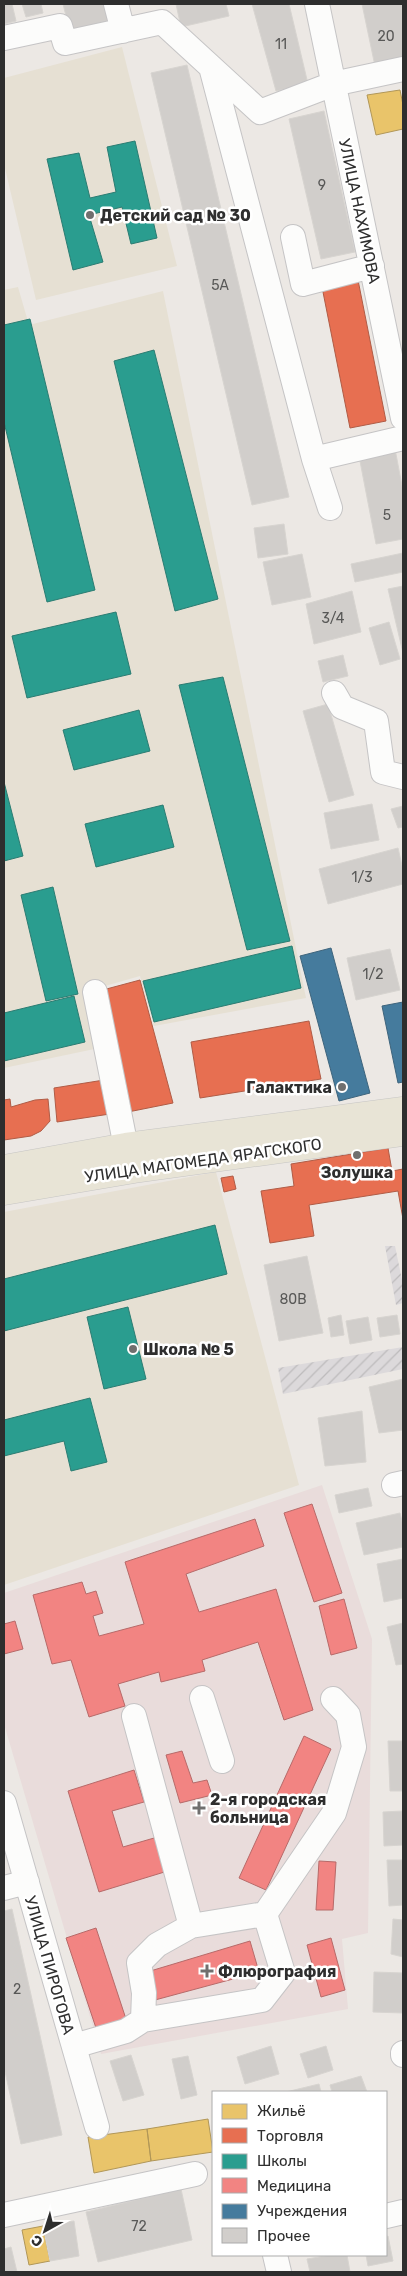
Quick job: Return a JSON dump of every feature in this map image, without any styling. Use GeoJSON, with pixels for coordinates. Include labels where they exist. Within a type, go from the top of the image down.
{"type":"FeatureCollection","features":[{"type":"Feature","properties":{"kind":"main road","name":"УЛИЦА МАГОМЕДА ЯРАГСКОГО"},"geometry":{"type":"LineString","coordinates":[[4,1191],[130,1158],[403,1111]]}},
{"type":"Feature","properties":{"kind":"main road","name":"УЛИЦА МАГОМЕДА ЯРАГСКОГО"},"geometry":{"type":"LineString","coordinates":[[4,1169],[403,1132]]}},
{"type":"Feature","properties":{"kind":"street"},"geometry":{"type":"LineString","coordinates":[[116,4],[123,31]]}},
{"type":"Feature","properties":{"kind":"street","name":"УЛИЦА НАХИМОВА"},"geometry":{"type":"LineString","coordinates":[[317,4],[403,418]]}},
{"type":"Feature","properties":{"kind":"street"},"geometry":{"type":"LineString","coordinates":[[4,38],[60,26],[65,43],[162,22],[260,112],[334,84],[403,69]]}},
{"type":"Feature","properties":{"kind":"street"},"geometry":{"type":"LineString","coordinates":[[211,67],[314,459],[330,508]]}},
{"type":"Feature","properties":{"kind":"street"},"geometry":{"type":"LineString","coordinates":[[293,236],[303,284],[372,266]]}},
{"type":"Feature","properties":{"kind":"street"},"geometry":{"type":"LineString","coordinates":[[314,459],[403,438]]}},
{"type":"Feature","properties":{"kind":"street"},"geometry":{"type":"LineString","coordinates":[[334,694],[342,707],[376,721],[383,772],[403,776]]}},
{"type":"Feature","properties":{"kind":"street"},"geometry":{"type":"LineString","coordinates":[[95,992],[130,1158]]}},
{"type":"Feature","properties":{"kind":"street"},"geometry":{"type":"LineString","coordinates":[[202,1698],[222,1761]]}},
{"type":"Feature","properties":{"kind":"street"},"geometry":{"type":"LineString","coordinates":[[143,2020],[144,1993],[139,1962],[157,1945],[191,1926],[265,1914],[334,1813],[354,1746],[348,1716],[333,1699]]}},
{"type":"Feature","properties":{"kind":"street"},"geometry":{"type":"LineString","coordinates":[[134,1716],[191,1926]]}},
{"type":"Feature","properties":{"kind":"street","name":"УЛИЦА ПИРОГОВА"},"geometry":{"type":"LineString","coordinates":[[4,1803],[97,2127]]}},
{"type":"Feature","properties":{"kind":"street"},"geometry":{"type":"LineString","coordinates":[[4,1888],[26,1882]]}},
{"type":"Feature","properties":{"kind":"street"},"geometry":{"type":"LineString","coordinates":[[74,2046],[126,2031],[143,2020],[262,2000],[284,1973],[265,1914]]}},
{"type":"Feature","properties":{"kind":"street"},"geometry":{"type":"LineString","coordinates":[[4,2215],[195,2174]]}},
{"type":"Feature","properties":{"kind":"street"},"geometry":{"type":"LineString","coordinates":[[387,2216],[403,2212]]}},
{"type":"Feature","properties":{"kind":"street"},"geometry":{"type":"LineString","coordinates":[[275,2256],[279,2272]]}},
{"type":"Feature","properties":{"kind":"shaded area","name":"Детский сад № 30"},"geometry":{"type":"Polygon","coordinates":[[[122,47],[177,266],[36,300],[4,164],[4,78],[122,47]]]}},
{"type":"Feature","properties":{"kind":"shaded area"},"geometry":{"type":"Polygon","coordinates":[[[18,287],[29,325],[163,291],[306,998],[154,1026],[140,976],[91,990],[104,1047],[4,1068],[4,290],[18,287]]]}},
{"type":"Feature","properties":{"kind":"shaded area","name":"Школа № 5"},"geometry":{"type":"Polygon","coordinates":[[[216,1172],[299,1485],[4,1585],[4,1212],[216,1172]]]}},
{"type":"Feature","properties":{"kind":"shaded area"},"geometry":{"type":"Polygon","coordinates":[[[385,1246],[395,1246],[403,1285],[403,1303],[396,1305],[385,1246]]]}},
{"type":"Feature","properties":{"kind":"shaded area"},"geometry":{"type":"Polygon","coordinates":[[[403,1347],[403,1369],[283,1394],[278,1368],[403,1347]]]}},
{"type":"Feature","properties":{"kind":"shaded area","name":"2-я городская больница"},"geometry":{"type":"Polygon","coordinates":[[[322,1485],[372,1639],[368,1933],[342,1939],[348,2009],[101,2054],[4,1724],[4,1593],[322,1485]]]}},
{"type":"Feature","properties":{"kind":"building: Жильё"},"geometry":{"type":"Polygon","coordinates":[[[400,90],[403,105],[403,129],[376,135],[367,95],[400,90]]]}},
{"type":"Feature","properties":{"kind":"building: Жильё"},"geometry":{"type":"Polygon","coordinates":[[[208,2119],[212,2152],[151,2161],[147,2129],[208,2119]]]}},
{"type":"Feature","properties":{"kind":"building: Жильё"},"geometry":{"type":"Polygon","coordinates":[[[147,2129],[151,2161],[94,2173],[88,2137],[147,2129]]]}},
{"type":"Feature","properties":{"kind":"building: Жильё"},"geometry":{"type":"Polygon","coordinates":[[[43,2226],[50,2261],[29,2265],[22,2230],[43,2226]]]}},
{"type":"Feature","properties":{"kind":"building: Торговля"},"geometry":{"type":"Polygon","coordinates":[[[358,280],[386,421],[350,428],[322,287],[358,280]]]}},
{"type":"Feature","properties":{"kind":"building: Торговля"},"geometry":{"type":"Polygon","coordinates":[[[140,980],[173,1103],[128,1112],[99,991],[140,980]]]}},
{"type":"Feature","properties":{"kind":"building: Торговля"},"geometry":{"type":"Polygon","coordinates":[[[309,1021],[321,1079],[200,1098],[191,1042],[309,1021]]]}},
{"type":"Feature","properties":{"kind":"building: Торговля"},"geometry":{"type":"Polygon","coordinates":[[[104,1080],[110,1114],[57,1122],[54,1088],[104,1080]]]}},
{"type":"Feature","properties":{"kind":"building: Торговля"},"geometry":{"type":"Polygon","coordinates":[[[10,1099],[11,1107],[35,1100],[48,1099],[50,1121],[41,1131],[31,1136],[4,1140],[4,1100],[10,1099]]]}},
{"type":"Feature","properties":{"kind":"building: Торговля"},"geometry":{"type":"Polygon","coordinates":[[[388,1148],[392,1171],[403,1169],[403,1219],[398,1191],[309,1205],[314,1236],[270,1243],[261,1191],[294,1186],[291,1164],[388,1148]]]}},
{"type":"Feature","properties":{"kind":"building: Торговля"},"geometry":{"type":"Polygon","coordinates":[[[233,1176],[236,1189],[224,1192],[221,1178],[233,1176]]]}},
{"type":"Feature","properties":{"kind":"building: Школы"},"geometry":{"type":"Polygon","coordinates":[[[135,141],[157,238],[131,244],[122,207],[89,215],[103,262],[73,270],[47,159],[79,153],[90,198],[116,192],[107,147],[135,141]]]}},
{"type":"Feature","properties":{"kind":"building: Школы"},"geometry":{"type":"Polygon","coordinates":[[[30,319],[95,590],[47,602],[4,422],[4,325],[30,319]]]}},
{"type":"Feature","properties":{"kind":"building: Школы"},"geometry":{"type":"Polygon","coordinates":[[[154,350],[218,599],[175,611],[114,361],[154,350]]]}},
{"type":"Feature","properties":{"kind":"building: Школы"},"geometry":{"type":"Polygon","coordinates":[[[116,612],[131,674],[27,698],[12,636],[116,612]]]}},
{"type":"Feature","properties":{"kind":"building: Школы"},"geometry":{"type":"Polygon","coordinates":[[[223,677],[290,941],[247,950],[179,685],[223,677]]]}},
{"type":"Feature","properties":{"kind":"building: Школы"},"geometry":{"type":"Polygon","coordinates":[[[139,710],[150,751],[74,770],[63,730],[139,710]]]}},
{"type":"Feature","properties":{"kind":"building: Школы"},"geometry":{"type":"Polygon","coordinates":[[[4,782],[23,856],[4,861],[4,782]]]}},
{"type":"Feature","properties":{"kind":"building: Школы"},"geometry":{"type":"Polygon","coordinates":[[[163,805],[174,847],[96,867],[85,824],[163,805]]]}},
{"type":"Feature","properties":{"kind":"building: Школы"},"geometry":{"type":"Polygon","coordinates":[[[53,887],[78,994],[46,1001],[21,895],[53,887]]]}},
{"type":"Feature","properties":{"kind":"building: Школы"},"geometry":{"type":"Polygon","coordinates":[[[292,946],[301,988],[154,1022],[143,981],[292,946]]]}},
{"type":"Feature","properties":{"kind":"building: Школы"},"geometry":{"type":"Polygon","coordinates":[[[74,996],[85,1042],[4,1061],[4,1013],[74,996]]]}},
{"type":"Feature","properties":{"kind":"building: Школы"},"geometry":{"type":"Polygon","coordinates":[[[215,1225],[227,1274],[4,1331],[4,1279],[215,1225]]]}},
{"type":"Feature","properties":{"kind":"building: Школы"},"geometry":{"type":"Polygon","coordinates":[[[128,1307],[146,1379],[104,1389],[87,1317],[128,1307]]]}},
{"type":"Feature","properties":{"kind":"building: Школы"},"geometry":{"type":"Polygon","coordinates":[[[90,1398],[107,1462],[71,1471],[64,1441],[4,1456],[4,1420],[90,1398]]]}},
{"type":"Feature","properties":{"kind":"building: Медицина"},"geometry":{"type":"Polygon","coordinates":[[[312,1504],[342,1593],[314,1602],[284,1513],[312,1504]]]}},
{"type":"Feature","properties":{"kind":"building: Медицина"},"geometry":{"type":"Polygon","coordinates":[[[255,1519],[264,1546],[186,1574],[199,1612],[276,1589],[313,1710],[284,1720],[258,1642],[202,1660],[205,1671],[161,1682],[159,1672],[118,1684],[125,1706],[89,1717],[71,1660],[52,1664],[33,1595],[82,1582],[86,1594],[96,1591],[103,1613],[93,1616],[99,1636],[144,1624],[125,1562],[255,1519]]]}},
{"type":"Feature","properties":{"kind":"building: Медицина"},"geometry":{"type":"Polygon","coordinates":[[[344,1599],[357,1648],[331,1655],[319,1606],[344,1599]]]}},
{"type":"Feature","properties":{"kind":"building: Медицина"},"geometry":{"type":"Polygon","coordinates":[[[15,1621],[23,1649],[4,1654],[4,1624],[15,1621]]]}},
{"type":"Feature","properties":{"kind":"building: Медицина"},"geometry":{"type":"Polygon","coordinates":[[[304,1736],[331,1749],[266,1890],[239,1878],[304,1736]]]}},
{"type":"Feature","properties":{"kind":"building: Медицина"},"geometry":{"type":"Polygon","coordinates":[[[182,1751],[193,1783],[207,1780],[212,1795],[180,1803],[166,1755],[182,1751]]]}},
{"type":"Feature","properties":{"kind":"building: Медицина"},"geometry":{"type":"Polygon","coordinates":[[[134,1770],[144,1802],[112,1811],[123,1847],[161,1836],[171,1870],[99,1892],[68,1791],[134,1770]]]}},
{"type":"Feature","properties":{"kind":"building: Медицина"},"geometry":{"type":"Polygon","coordinates":[[[319,1861],[336,1862],[333,1910],[316,1910],[319,1861]]]}},
{"type":"Feature","properties":{"kind":"building: Медицина"},"geometry":{"type":"Polygon","coordinates":[[[96,1928],[127,2022],[97,2031],[66,1938],[96,1928]]]}},
{"type":"Feature","properties":{"kind":"building: Медицина"},"geometry":{"type":"Polygon","coordinates":[[[331,1938],[345,1990],[321,1997],[307,1945],[331,1938]]]}},
{"type":"Feature","properties":{"kind":"building: Медицина"},"geometry":{"type":"Polygon","coordinates":[[[250,1941],[259,1972],[155,2000],[147,1972],[250,1941]]]}},
{"type":"Feature","properties":{"kind":"building: Учреждения"},"geometry":{"type":"Polygon","coordinates":[[[331,948],[370,1093],[339,1101],[300,956],[331,948]]]}},
{"type":"Feature","properties":{"kind":"building: Учреждения"},"geometry":{"type":"Polygon","coordinates":[[[403,1002],[403,1082],[398,1083],[382,1006],[403,1002]]]}},
{"type":"Feature","properties":{"kind":"building: Прочее"},"geometry":{"type":"Polygon","coordinates":[[[4,4],[12,4],[16,21],[4,24],[4,4]]]}},
{"type":"Feature","properties":{"kind":"building: Прочее"},"geometry":{"type":"Polygon","coordinates":[[[22,4],[41,4],[43,13],[26,17],[22,4]]]}},
{"type":"Feature","properties":{"kind":"building: Прочее"},"geometry":{"type":"Polygon","coordinates":[[[63,4],[105,4],[109,21],[70,32],[63,4]]]}},
{"type":"Feature","properties":{"kind":"building: Прочее"},"geometry":{"type":"Polygon","coordinates":[[[176,4],[226,4],[229,16],[181,27],[176,4]]]}},
{"type":"Feature","properties":{"kind":"building: Прочее"},"geometry":{"type":"Polygon","coordinates":[[[252,4],[289,4],[308,84],[276,91],[252,4]]]}},
{"type":"Feature","properties":{"kind":"building: Прочее"},"geometry":{"type":"Polygon","coordinates":[[[362,4],[402,4],[403,60],[375,66],[362,4]]]}},
{"type":"Feature","properties":{"kind":"building: Прочее"},"geometry":{"type":"Polygon","coordinates":[[[187,65],[289,497],[252,505],[151,73],[187,65]]]}},
{"type":"Feature","properties":{"kind":"building: Прочее"},"geometry":{"type":"Polygon","coordinates":[[[324,111],[355,252],[321,259],[289,119],[324,111]]]}},
{"type":"Feature","properties":{"kind":"building: Прочее"},"geometry":{"type":"Polygon","coordinates":[[[395,449],[403,491],[403,539],[376,544],[359,456],[395,449]]]}},
{"type":"Feature","properties":{"kind":"building: Прочее"},"geometry":{"type":"Polygon","coordinates":[[[284,524],[288,554],[258,558],[254,528],[284,524]]]}},
{"type":"Feature","properties":{"kind":"building: Прочее"},"geometry":{"type":"Polygon","coordinates":[[[403,553],[403,572],[355,582],[351,564],[403,553]]]}},
{"type":"Feature","properties":{"kind":"building: Прочее"},"geometry":{"type":"Polygon","coordinates":[[[302,554],[311,597],[272,605],[263,562],[302,554]]]}},
{"type":"Feature","properties":{"kind":"building: Прочее"},"geometry":{"type":"Polygon","coordinates":[[[403,586],[403,653],[388,589],[403,586]]]}},
{"type":"Feature","properties":{"kind":"building: Прочее"},"geometry":{"type":"Polygon","coordinates":[[[352,591],[361,632],[314,644],[306,604],[352,591]]]}},
{"type":"Feature","properties":{"kind":"building: Прочее"},"geometry":{"type":"Polygon","coordinates":[[[389,622],[400,659],[380,665],[369,628],[389,622]]]}},
{"type":"Feature","properties":{"kind":"building: Прочее"},"geometry":{"type":"Polygon","coordinates":[[[343,655],[348,676],[323,682],[318,661],[343,655]]]}},
{"type":"Feature","properties":{"kind":"building: Прочее"},"geometry":{"type":"Polygon","coordinates":[[[328,704],[354,795],[329,802],[303,711],[328,704]]]}},
{"type":"Feature","properties":{"kind":"building: Прочее"},"geometry":{"type":"Polygon","coordinates":[[[372,804],[379,840],[331,849],[324,813],[372,804]]]}},
{"type":"Feature","properties":{"kind":"building: Прочее"},"geometry":{"type":"Polygon","coordinates":[[[403,806],[403,827],[398,828],[391,809],[403,806]]]}},
{"type":"Feature","properties":{"kind":"building: Прочее"},"geometry":{"type":"Polygon","coordinates":[[[398,848],[403,870],[403,884],[328,904],[319,869],[398,848]]]}},
{"type":"Feature","properties":{"kind":"building: Прочее"},"geometry":{"type":"Polygon","coordinates":[[[390,949],[400,990],[356,1000],[347,958],[390,949]]]}},
{"type":"Feature","properties":{"kind":"building: Прочее"},"geometry":{"type":"Polygon","coordinates":[[[307,1256],[323,1333],[279,1341],[264,1265],[307,1256]]]}},
{"type":"Feature","properties":{"kind":"building: Прочее"},"geometry":{"type":"Polygon","coordinates":[[[341,1315],[344,1335],[331,1337],[328,1318],[341,1315]]]}},
{"type":"Feature","properties":{"kind":"building: Прочее"},"geometry":{"type":"Polygon","coordinates":[[[397,1315],[400,1334],[380,1337],[377,1318],[397,1315]]]}},
{"type":"Feature","properties":{"kind":"building: Прочее"},"geometry":{"type":"Polygon","coordinates":[[[368,1317],[372,1340],[350,1344],[346,1321],[368,1317]]]}},
{"type":"Feature","properties":{"kind":"building: Прочее"},"geometry":{"type":"Polygon","coordinates":[[[403,1379],[403,1430],[379,1433],[369,1387],[403,1379]]]}},
{"type":"Feature","properties":{"kind":"building: Прочее"},"geometry":{"type":"Polygon","coordinates":[[[362,1411],[366,1462],[325,1466],[318,1418],[362,1411]]]}},
{"type":"Feature","properties":{"kind":"building: Прочее"},"geometry":{"type":"Polygon","coordinates":[[[368,1488],[372,1506],[339,1513],[335,1495],[368,1488]]]}},
{"type":"Feature","properties":{"kind":"building: Прочее"},"geometry":{"type":"Polygon","coordinates":[[[400,1513],[403,1525],[403,1547],[364,1555],[356,1523],[400,1513]]]}},
{"type":"Feature","properties":{"kind":"building: Прочее"},"geometry":{"type":"Polygon","coordinates":[[[403,1559],[403,1598],[384,1602],[377,1564],[403,1559]]]}},
{"type":"Feature","properties":{"kind":"building: Прочее"},"geometry":{"type":"Polygon","coordinates":[[[403,1623],[403,1664],[396,1665],[387,1627],[403,1623]]]}},
{"type":"Feature","properties":{"kind":"building: Прочее"},"geometry":{"type":"Polygon","coordinates":[[[388,1741],[403,1741],[403,1791],[390,1791],[388,1741]]]}},
{"type":"Feature","properties":{"kind":"building: Прочее"},"geometry":{"type":"Polygon","coordinates":[[[403,1811],[403,1845],[384,1846],[383,1812],[403,1811]]]}},
{"type":"Feature","properties":{"kind":"building: Прочее"},"geometry":{"type":"Polygon","coordinates":[[[387,1860],[403,1860],[403,1905],[389,1906],[387,1860]]]}},
{"type":"Feature","properties":{"kind":"building: Прочее"},"geometry":{"type":"Polygon","coordinates":[[[12,1909],[62,2135],[21,2144],[4,2067],[4,1911],[12,1909]]]}},
{"type":"Feature","properties":{"kind":"building: Прочее"},"geometry":{"type":"Polygon","coordinates":[[[393,1919],[403,1920],[403,1957],[391,1954],[393,1919]]]}},
{"type":"Feature","properties":{"kind":"building: Прочее"},"geometry":{"type":"Polygon","coordinates":[[[374,1972],[403,1973],[403,2013],[373,2012],[374,1972]]]}},
{"type":"Feature","properties":{"kind":"building: Прочее"},"geometry":{"type":"Polygon","coordinates":[[[271,2046],[279,2074],[245,2084],[237,2057],[271,2046]]]}},
{"type":"Feature","properties":{"kind":"building: Прочее"},"geometry":{"type":"Polygon","coordinates":[[[326,2046],[333,2070],[308,2078],[300,2054],[326,2046]]]}},
{"type":"Feature","properties":{"kind":"building: Прочее"},"geometry":{"type":"Polygon","coordinates":[[[131,2055],[144,2095],[123,2101],[110,2061],[131,2055]]]}},
{"type":"Feature","properties":{"kind":"building: Прочее"},"geometry":{"type":"Polygon","coordinates":[[[188,2056],[197,2095],[181,2099],[172,2059],[188,2056]]]}},
{"type":"Feature","properties":{"kind":"building: Прочее"},"geometry":{"type":"Polygon","coordinates":[[[361,2076],[367,2091],[332,2091],[330,2085],[361,2076]]]}},
{"type":"Feature","properties":{"kind":"building: Прочее"},"geometry":{"type":"Polygon","coordinates":[[[319,2084],[321,2091],[290,2091],[319,2084]]]}},
{"type":"Feature","properties":{"kind":"building: Прочее"},"geometry":{"type":"Polygon","coordinates":[[[181,2189],[192,2240],[98,2262],[86,2212],[181,2189]]]}},
{"type":"Feature","properties":{"kind":"building: Прочее"},"geometry":{"type":"Polygon","coordinates":[[[74,2221],[79,2256],[50,2261],[43,2226],[74,2221]]]}},
{"type":"Feature","properties":{"kind":"building: Прочее"},"geometry":{"type":"Polygon","coordinates":[[[387,2236],[393,2261],[368,2266],[366,2256],[387,2256],[387,2236]]]}},
{"type":"Feature","properties":{"kind":"building: Прочее"},"geometry":{"type":"Polygon","coordinates":[[[11,2247],[17,2272],[4,2272],[4,2249],[11,2247]]]}},
{"type":"Feature","properties":{"kind":"building: Прочее"},"geometry":{"type":"Polygon","coordinates":[[[325,2256],[347,2256],[350,2272],[310,2272],[307,2259],[325,2256]]]}},
{"type":"Feature","properties":{"kind":"place","name":"Детский сад № 30"},"geometry":{"type":"Point","coordinates":[90,215]}},
{"type":"Feature","properties":{"kind":"place","name":"Галактика"},"geometry":{"type":"Point","coordinates":[342,1087]}},
{"type":"Feature","properties":{"kind":"place","name":"Золушка"},"geometry":{"type":"Point","coordinates":[357,1155]}},
{"type":"Feature","properties":{"kind":"place","name":"Школа № 5"},"geometry":{"type":"Point","coordinates":[133,1349]}},
{"type":"Feature","properties":{"kind":"place","name":"2-я городская больница"},"geometry":{"type":"Point","coordinates":[199,1808]}},
{"type":"Feature","properties":{"kind":"place","name":"Флюрография"},"geometry":{"type":"Point","coordinates":[207,1971]}}]}
